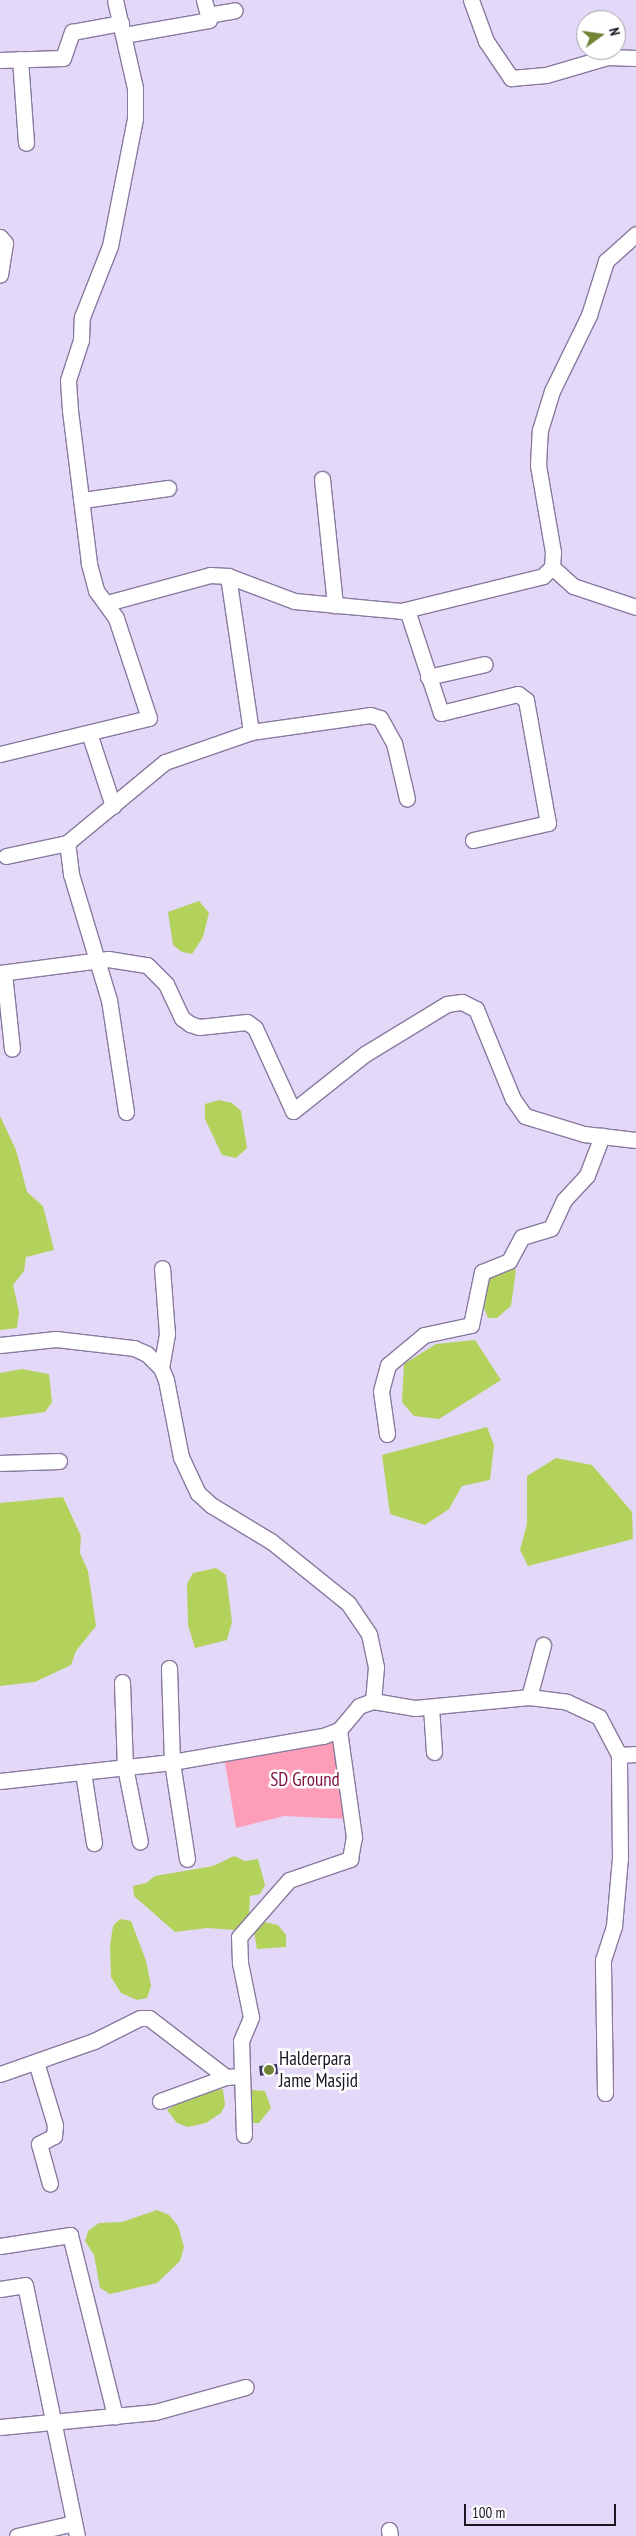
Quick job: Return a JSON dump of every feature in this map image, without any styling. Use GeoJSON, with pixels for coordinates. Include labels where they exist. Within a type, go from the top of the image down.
{"type":"FeatureCollection","features":[{"type":"Feature","properties":{"kind":"street"},"geometry":{"type":"LineString","coordinates":[[0,754],[147,721],[149,718],[136,673],[107,602],[96,590],[88,563],[83,500],[68,380],[81,340],[86,299],[110,246],[131,148],[135,88],[115,0]]}},
{"type":"Feature","properties":{"kind":"street"},"geometry":{"type":"LineString","coordinates":[[471,0],[486,41],[511,78],[546,75],[607,57],[636,58]]}},
{"type":"Feature","properties":{"kind":"street"},"geometry":{"type":"LineString","coordinates":[[0,60],[63,58],[72,32],[209,20],[206,7],[235,10]]}},
{"type":"Feature","properties":{"kind":"street"},"geometry":{"type":"LineString","coordinates":[[20,60],[26,143]]}},
{"type":"Feature","properties":{"kind":"street"},"geometry":{"type":"LineString","coordinates":[[552,567],[553,552],[538,465],[540,430],[552,391],[589,315],[606,261],[636,234]]}},
{"type":"Feature","properties":{"kind":"street"},"geometry":{"type":"LineString","coordinates":[[0,237],[5,243],[0,275]]}},
{"type":"Feature","properties":{"kind":"street"},"geometry":{"type":"LineString","coordinates":[[322,479],[330,530],[335,605]]}},
{"type":"Feature","properties":{"kind":"street"},"geometry":{"type":"LineString","coordinates":[[83,500],[168,488]]}},
{"type":"Feature","properties":{"kind":"street"},"geometry":{"type":"LineString","coordinates":[[107,602],[197,577],[228,576],[294,601],[407,610],[530,581],[552,567]]}},
{"type":"Feature","properties":{"kind":"street"},"geometry":{"type":"LineString","coordinates":[[552,567],[573,586],[636,607]]}},
{"type":"Feature","properties":{"kind":"street"},"geometry":{"type":"LineString","coordinates":[[228,576],[251,732]]}},
{"type":"Feature","properties":{"kind":"street"},"geometry":{"type":"LineString","coordinates":[[407,610],[441,713],[518,694],[526,700],[548,823],[474,840]]}},
{"type":"Feature","properties":{"kind":"street"},"geometry":{"type":"LineString","coordinates":[[428,677],[485,664]]}},
{"type":"Feature","properties":{"kind":"street"},"geometry":{"type":"LineString","coordinates":[[6,856],[67,843],[165,762],[251,732],[375,715],[394,743],[407,799]]}},
{"type":"Feature","properties":{"kind":"street"},"geometry":{"type":"LineString","coordinates":[[89,733],[112,806]]}},
{"type":"Feature","properties":{"kind":"street"},"geometry":{"type":"LineString","coordinates":[[67,843],[71,874],[114,1024],[126,1112]]}},
{"type":"Feature","properties":{"kind":"street"},"geometry":{"type":"LineString","coordinates":[[12,1049],[2,973],[96,961],[123,960],[147,965],[166,984],[182,1018],[190,1024],[198,1027],[247,1022],[254,1028],[293,1112],[366,1054],[447,1004],[462,1002],[476,1009],[513,1099],[525,1116],[602,1136],[636,1140]]}},
{"type":"Feature","properties":{"kind":"street"},"geometry":{"type":"LineString","coordinates":[[386,1434],[381,1391],[388,1365],[424,1335],[471,1325],[482,1272],[509,1260],[522,1236],[551,1228],[564,1200],[587,1175],[602,1136]]}},
{"type":"Feature","properties":{"kind":"street"},"geometry":{"type":"LineString","coordinates":[[162,1268],[167,1334],[161,1368],[181,1457],[198,1493],[211,1505],[272,1542],[348,1603],[369,1634],[375,1652],[373,1701]]}},
{"type":"Feature","properties":{"kind":"street"},"geometry":{"type":"LineString","coordinates":[[0,1345],[56,1339],[99,1342],[134,1348],[161,1368]]}},
{"type":"Feature","properties":{"kind":"street"},"geometry":{"type":"LineString","coordinates":[[0,1463],[59,1461]]}},
{"type":"Feature","properties":{"kind":"street"},"geometry":{"type":"LineString","coordinates":[[529,1697],[543,1645]]}},
{"type":"Feature","properties":{"kind":"street"},"geometry":{"type":"LineString","coordinates":[[169,1668],[172,1762],[187,1858]]}},
{"type":"Feature","properties":{"kind":"street"},"geometry":{"type":"LineString","coordinates":[[122,1682],[125,1767],[140,1842]]}},
{"type":"Feature","properties":{"kind":"street"},"geometry":{"type":"LineString","coordinates":[[0,1781],[172,1762],[339,1730],[359,1706],[373,1701],[415,1708],[529,1697],[586,1709],[599,1717],[619,1755],[620,1858],[614,1926],[603,1960],[605,2093]]}},
{"type":"Feature","properties":{"kind":"street"},"geometry":{"type":"LineString","coordinates":[[431,1707],[434,1752]]}},
{"type":"Feature","properties":{"kind":"street"},"geometry":{"type":"LineString","coordinates":[[244,2135],[241,2041],[251,2017],[240,1963],[242,1930],[268,1908],[289,1880],[341,1865],[354,1850],[339,1730]]}},
{"type":"Feature","properties":{"kind":"street"},"geometry":{"type":"LineString","coordinates":[[619,1755],[636,1754]]}},
{"type":"Feature","properties":{"kind":"street"},"geometry":{"type":"LineString","coordinates":[[84,1772],[94,1843]]}},
{"type":"Feature","properties":{"kind":"street"},"geometry":{"type":"LineString","coordinates":[[0,2074],[94,2041],[128,2021],[149,2018],[226,2077]]}},
{"type":"Feature","properties":{"kind":"street"},"geometry":{"type":"LineString","coordinates":[[36,2062],[55,2125],[54,2136],[39,2144],[50,2184]]}},
{"type":"Feature","properties":{"kind":"street"},"geometry":{"type":"LineString","coordinates":[[160,2102],[226,2077],[241,2076]]}},
{"type":"Feature","properties":{"kind":"street"},"geometry":{"type":"LineString","coordinates":[[0,2246],[70,2234],[115,2416]]}},
{"type":"Feature","properties":{"kind":"street"},"geometry":{"type":"LineString","coordinates":[[0,2290],[25,2285],[56,2423],[76,2529],[17,2536]]}},
{"type":"Feature","properties":{"kind":"street"},"geometry":{"type":"LineString","coordinates":[[0,2427],[56,2423],[175,2408],[246,2387]]}},
{"type":"Feature","properties":{"kind":"green space","name":"SD Ground"},"geometry":{"type":"Polygon","coordinates":[[[337,1736],[348,1819],[284,1816],[236,1828],[224,1757],[337,1736]]]}},
{"type":"Feature","properties":{"kind":"shaded area"},"geometry":{"type":"Polygon","coordinates":[[[199,901],[209,913],[203,937],[192,954],[182,952],[173,945],[168,912],[199,901]]]}},
{"type":"Feature","properties":{"kind":"shaded area"},"geometry":{"type":"Polygon","coordinates":[[[219,1100],[232,1103],[241,1111],[247,1148],[236,1158],[222,1155],[205,1119],[205,1104],[219,1100]]]}},
{"type":"Feature","properties":{"kind":"shaded area"},"geometry":{"type":"Polygon","coordinates":[[[0,1116],[16,1150],[27,1192],[43,1206],[54,1250],[26,1257],[24,1271],[13,1285],[19,1312],[17,1328],[0,1330],[0,1116]]]}},
{"type":"Feature","properties":{"kind":"shaded area"},"geometry":{"type":"Polygon","coordinates":[[[490,1264],[516,1270],[511,1306],[497,1318],[488,1318],[481,1300],[490,1264]]]}},
{"type":"Feature","properties":{"kind":"shaded area"},"geometry":{"type":"Polygon","coordinates":[[[475,1340],[501,1380],[439,1419],[414,1416],[402,1402],[404,1364],[436,1344],[475,1340]]]}},
{"type":"Feature","properties":{"kind":"shaded area"},"geometry":{"type":"Polygon","coordinates":[[[22,1369],[49,1374],[52,1402],[45,1412],[0,1418],[0,1373],[22,1369]]]}},
{"type":"Feature","properties":{"kind":"shaded area"},"geometry":{"type":"Polygon","coordinates":[[[487,1427],[494,1445],[490,1480],[462,1486],[449,1509],[425,1525],[390,1514],[382,1455],[487,1427]]]}},
{"type":"Feature","properties":{"kind":"shaded area"},"geometry":{"type":"Polygon","coordinates":[[[556,1458],[592,1465],[632,1512],[633,1539],[528,1566],[520,1550],[527,1524],[527,1476],[556,1458]]]}},
{"type":"Feature","properties":{"kind":"shaded area"},"geometry":{"type":"Polygon","coordinates":[[[63,1497],[81,1536],[80,1553],[88,1571],[96,1626],[76,1651],[71,1665],[35,1682],[0,1686],[0,1503],[63,1497]]]}},
{"type":"Feature","properties":{"kind":"shaded area"},"geometry":{"type":"Polygon","coordinates":[[[216,1568],[226,1575],[232,1622],[227,1640],[195,1648],[188,1625],[187,1584],[193,1573],[216,1568]]]}},
{"type":"Feature","properties":{"kind":"shaded area"},"geometry":{"type":"Polygon","coordinates":[[[234,1856],[245,1861],[258,1859],[265,1885],[260,1894],[250,1896],[249,1916],[236,1930],[207,1928],[175,1932],[134,1896],[133,1886],[146,1883],[155,1876],[213,1866],[234,1856]]]}},
{"type":"Feature","properties":{"kind":"shaded area"},"geometry":{"type":"Polygon","coordinates":[[[120,1919],[131,1921],[146,1961],[151,1986],[147,1998],[137,2000],[121,1993],[111,1977],[110,1945],[113,1926],[120,1919]]]}},
{"type":"Feature","properties":{"kind":"shaded area"},"geometry":{"type":"Polygon","coordinates":[[[259,1921],[278,1925],[286,1935],[286,1947],[257,1949],[253,1927],[259,1921]]]}},
{"type":"Feature","properties":{"kind":"shaded area"},"geometry":{"type":"Polygon","coordinates":[[[223,2089],[225,2105],[221,2113],[206,2123],[188,2127],[177,2123],[167,2110],[195,2094],[223,2089]]]}},
{"type":"Feature","properties":{"kind":"shaded area"},"geometry":{"type":"Polygon","coordinates":[[[251,2090],[265,2091],[271,2108],[259,2123],[250,2123],[251,2090]]]}},
{"type":"Feature","properties":{"kind":"shaded area"},"geometry":{"type":"Polygon","coordinates":[[[157,2210],[169,2215],[178,2226],[184,2247],[180,2261],[157,2283],[110,2294],[100,2288],[94,2255],[85,2241],[88,2231],[99,2223],[122,2222],[157,2210]]]}},
{"type":"Feature","properties":{"kind":"building","name":"Halderpara Jame Masjid"},"geometry":{"type":"Polygon","coordinates":[[[277,2064],[278,2074],[260,2076],[259,2066],[277,2064]]]}},
{"type":"Feature","properties":{"kind":"place","name":"Halderpara Jame Masjid"},"geometry":{"type":"Point","coordinates":[269,2070]}}]}
